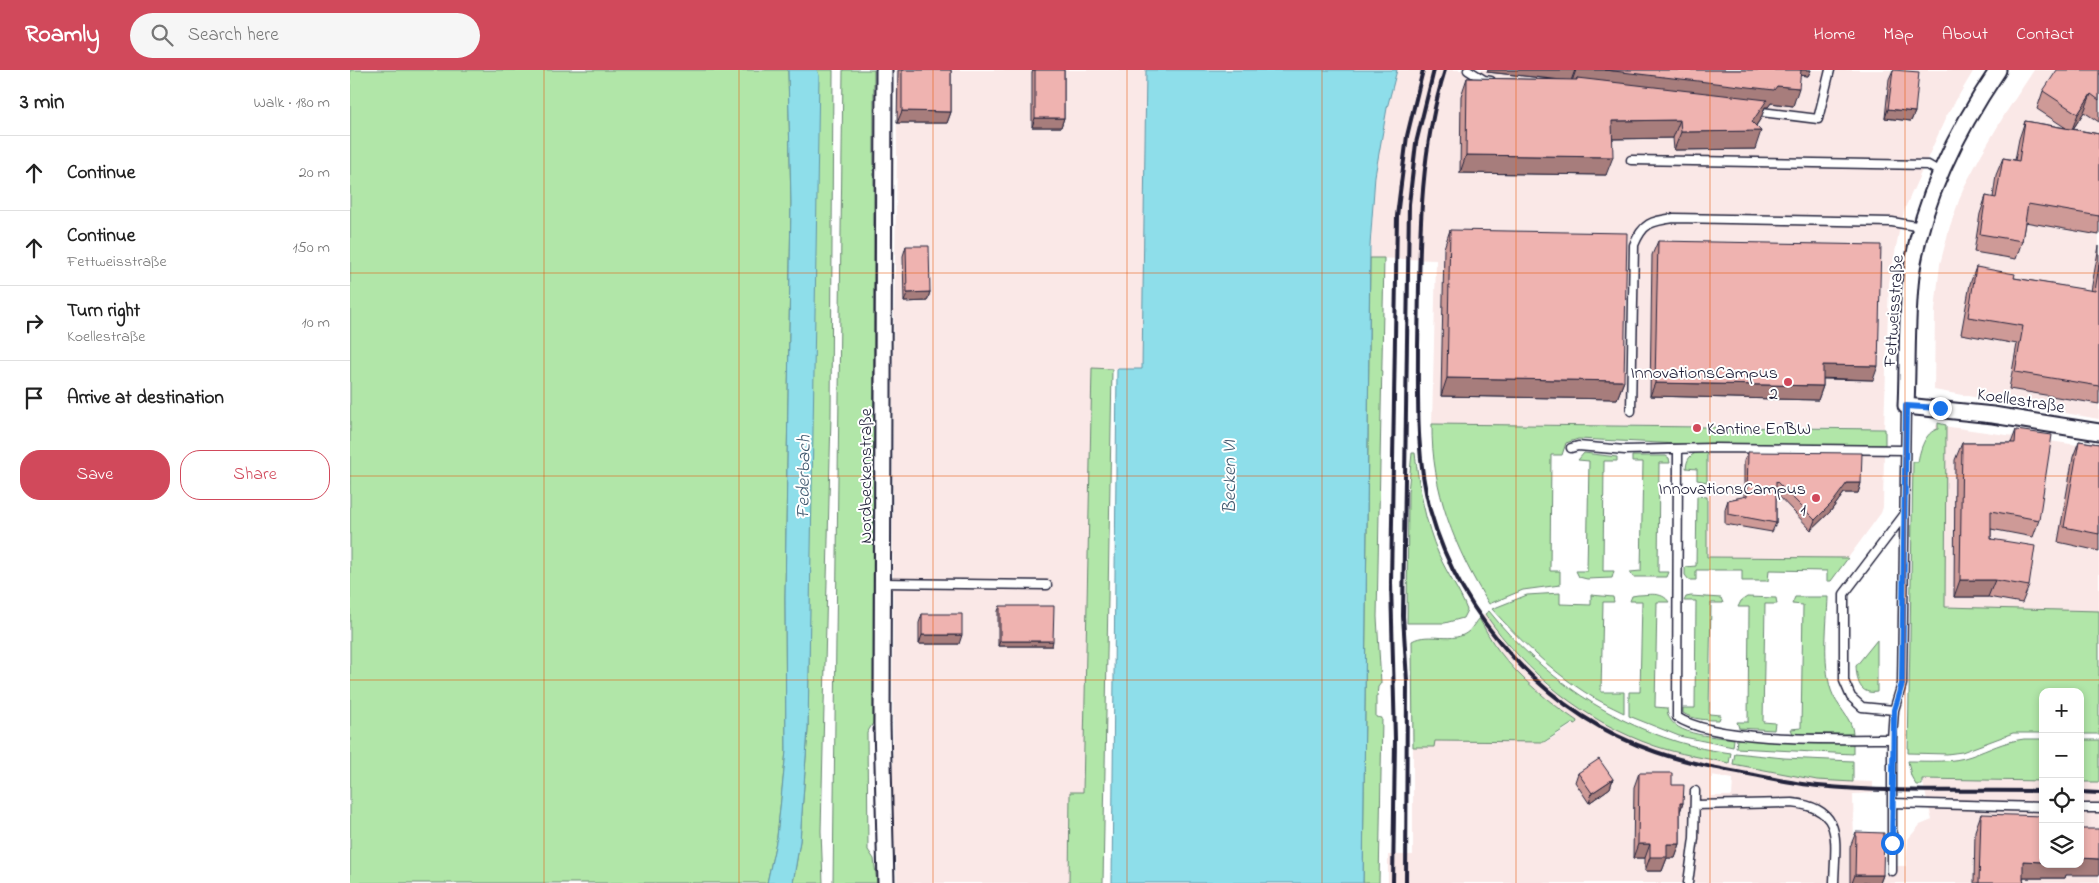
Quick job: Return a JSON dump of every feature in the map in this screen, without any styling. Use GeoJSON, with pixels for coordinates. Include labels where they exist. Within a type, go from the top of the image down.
{"type":"FeatureCollection","features":[{"type":"Feature","properties":{"kind":"street","name":"Nordbeckenstraße"},"geometry":{"type":"LineString","coordinates":[[884,70],[882,724],[886,883]]}},
{"type":"Feature","properties":{"kind":"street","name":"Fettweisstraße"},"geometry":{"type":"LineString","coordinates":[[1906,406],[1912,276],[1922,227],[1932,191],[1940,172],[1962,128],[1995,71]]}},
{"type":"Feature","properties":{"kind":"street","name":"Koellestraße"},"geometry":{"type":"LineString","coordinates":[[1906,406],[1993,414],[2099,432]]}},
{"type":"Feature","properties":{"kind":"lane"},"geometry":{"type":"LineString","coordinates":[[1468,70],[1484,80],[1504,82]]}},
{"type":"Feature","properties":{"kind":"lane"},"geometry":{"type":"LineString","coordinates":[[1740,110],[1818,119],[1830,70]]}},
{"type":"Feature","properties":{"kind":"lane"},"geometry":{"type":"LineString","coordinates":[[1631,160],[1928,165],[1940,172]]}},
{"type":"Feature","properties":{"kind":"lane"},"geometry":{"type":"LineString","coordinates":[[1630,411],[1634,245],[1640,232],[1651,221],[1674,218],[1882,222],[1922,227]]}},
{"type":"Feature","properties":{"kind":"lane","name":"Fettweisstraße"},"geometry":{"type":"LineString","coordinates":[[1892,871],[1892,739],[1894,710],[1902,684],[1906,406]]}},
{"type":"Feature","properties":{"kind":"lane"},"geometry":{"type":"LineString","coordinates":[[1571,448],[1578,446],[1625,450],[1712,448],[1905,450]]}},
{"type":"Feature","properties":{"kind":"lane"},"geometry":{"type":"LineString","coordinates":[[1678,449],[1677,717],[1686,723],[1730,733],[1892,739]]}},
{"type":"Feature","properties":{"kind":"lane"},"geometry":{"type":"LineString","coordinates":[[1894,710],[1862,707],[1850,697],[1844,681],[1844,594],[1904,514]]}},
{"type":"Feature","properties":{"kind":"lane"},"geometry":{"type":"LineString","coordinates":[[883,583],[1047,585]]}},
{"type":"Feature","properties":{"kind":"lane"},"geometry":{"type":"LineString","coordinates":[[1688,883],[1694,838],[1695,791]]}},
{"type":"Feature","properties":{"kind":"lane"},"geometry":{"type":"LineString","coordinates":[[1695,804],[1792,803],[1807,804],[1820,809],[1828,816],[1835,840],[1834,883]]}},
{"type":"Feature","properties":{"kind":"lane"},"geometry":{"type":"LineString","coordinates":[[1892,803],[2039,807]]}},
{"type":"Feature","properties":{"kind":"lane"},"geometry":{"type":"LineString","coordinates":[[2084,808],[2099,808]]}},
{"type":"Feature","properties":{"kind":"shaded area"},"geometry":{"type":"Polygon","coordinates":[[[896,70],[1146,70],[1142,369],[1092,369],[1083,792],[1070,792],[1069,883],[897,883],[893,814],[893,366],[897,157],[896,70]]]}},
{"type":"Feature","properties":{"kind":"shaded area"},"geometry":{"type":"Polygon","coordinates":[[[1397,70],[1974,70],[1946,117],[1905,208],[1889,283],[1884,428],[1432,424],[1436,260],[1370,258],[1375,176],[1387,108],[1397,70]]]}},
{"type":"Feature","properties":{"kind":"shaded area"},"geometry":{"type":"Polygon","coordinates":[[[2034,70],[2099,70],[2099,419],[1934,390],[1935,310],[1940,264],[1950,226],[1963,189],[1981,155],[2034,70]]]}},
{"type":"Feature","properties":{"kind":"shaded area"},"geometry":{"type":"Polygon","coordinates":[[[1936,425],[2099,448],[2099,616],[1934,614],[1936,425]]]}},
{"type":"Feature","properties":{"kind":"shaded area"},"geometry":{"type":"Polygon","coordinates":[[[1707,452],[1884,454],[1883,507],[1881,513],[1848,558],[1706,557],[1707,452]]]}},
{"type":"Feature","properties":{"kind":"shaded area"},"geometry":{"type":"Polygon","coordinates":[[[1485,614],[1499,634],[1526,665],[1551,688],[1621,731],[1654,746],[1688,755],[1817,780],[1873,782],[1873,793],[1853,794],[1854,847],[1873,873],[1891,874],[1892,866],[1906,866],[1908,839],[1920,825],[1932,820],[1922,779],[2039,781],[2039,868],[2084,868],[2084,782],[2099,782],[2099,883],[1388,883],[1388,855],[1413,855],[1413,747],[1434,747],[1434,741],[1546,742],[1577,722],[1529,685],[1499,651],[1479,618],[1485,614]],[[1712,775],[1712,796],[1732,796],[1733,779],[1712,775]]]}},
{"type":"Feature","properties":{"kind":"green space"},"geometry":{"type":"Polygon","coordinates":[[[350,70],[788,70],[791,203],[785,598],[786,751],[777,837],[767,883],[350,883],[350,70]]]}},
{"type":"Feature","properties":{"kind":"green space"},"geometry":{"type":"Polygon","coordinates":[[[817,70],[833,70],[831,415],[821,831],[823,883],[793,883],[800,841],[808,729],[817,70]]]}},
{"type":"Feature","properties":{"kind":"green space"},"geometry":{"type":"Polygon","coordinates":[[[843,70],[874,70],[873,723],[867,733],[868,850],[874,859],[877,883],[833,883],[843,70]]]}},
{"type":"Feature","properties":{"kind":"green space"},"geometry":{"type":"Polygon","coordinates":[[[1370,258],[1384,258],[1377,617],[1381,683],[1376,696],[1376,717],[1382,718],[1379,883],[1363,883],[1370,258]]]}},
{"type":"Feature","properties":{"kind":"green space"},"geometry":{"type":"Polygon","coordinates":[[[1092,368],[1112,369],[1103,883],[1069,883],[1070,792],[1083,792],[1092,368]]]}},
{"type":"Feature","properties":{"kind":"green space"},"geometry":{"type":"Polygon","coordinates":[[[1938,423],[1946,425],[1945,607],[2099,611],[2099,734],[2084,734],[2084,688],[2039,688],[2039,733],[2013,733],[1962,752],[1947,754],[1908,753],[1913,462],[1918,462],[1926,438],[1938,429],[1938,423]]]}},
{"type":"Feature","properties":{"kind":"green space"},"geometry":{"type":"Polygon","coordinates":[[[1432,424],[1885,429],[1885,445],[1680,444],[1578,439],[1566,443],[1562,455],[1551,455],[1550,571],[1560,571],[1560,585],[1523,590],[1489,604],[1466,562],[1447,518],[1436,472],[1432,424]]]}},
{"type":"Feature","properties":{"kind":"green space"},"geometry":{"type":"Polygon","coordinates":[[[1698,452],[1707,452],[1707,482],[1697,480],[1697,469],[1686,468],[1689,458],[1698,452]]]}},
{"type":"Feature","properties":{"kind":"green space"},"geometry":{"type":"Polygon","coordinates":[[[1412,453],[1415,453],[1423,505],[1434,543],[1467,610],[1463,618],[1445,623],[1407,623],[1408,492],[1412,453]]]}},
{"type":"Feature","properties":{"kind":"green space"},"geometry":{"type":"Polygon","coordinates":[[[1584,453],[1617,457],[1617,461],[1604,461],[1603,571],[1614,571],[1612,578],[1587,579],[1579,577],[1576,571],[1587,571],[1589,461],[1578,460],[1584,453]]]}},
{"type":"Feature","properties":{"kind":"green space"},"geometry":{"type":"Polygon","coordinates":[[[1632,456],[1666,456],[1669,458],[1670,463],[1659,463],[1658,572],[1669,572],[1667,577],[1633,577],[1630,572],[1641,571],[1643,462],[1632,462],[1632,456]]]}},
{"type":"Feature","properties":{"kind":"green space"},"geometry":{"type":"Polygon","coordinates":[[[1697,496],[1707,497],[1707,557],[1848,558],[1831,581],[1827,581],[1827,571],[1769,570],[1768,581],[1742,581],[1742,570],[1696,570],[1696,580],[1689,580],[1685,575],[1685,567],[1696,566],[1697,496]]]}},
{"type":"Feature","properties":{"kind":"green space"},"geometry":{"type":"Polygon","coordinates":[[[1560,593],[1560,604],[1591,605],[1591,595],[1613,597],[1614,602],[1603,602],[1601,692],[1624,692],[1624,713],[1588,694],[1558,673],[1492,609],[1527,595],[1560,593]]]}},
{"type":"Feature","properties":{"kind":"green space"},"geometry":{"type":"Polygon","coordinates":[[[1659,595],[1669,602],[1657,602],[1655,707],[1667,708],[1669,717],[1683,729],[1693,733],[1734,739],[1733,747],[1679,736],[1629,716],[1629,692],[1640,692],[1642,601],[1630,601],[1632,596],[1659,595]]]}},
{"type":"Feature","properties":{"kind":"green space"},"geometry":{"type":"Polygon","coordinates":[[[1686,597],[1721,598],[1723,603],[1711,603],[1709,714],[1721,715],[1719,720],[1705,720],[1683,713],[1683,708],[1695,708],[1696,601],[1684,601],[1686,597]]]}},
{"type":"Feature","properties":{"kind":"green space"},"geometry":{"type":"Polygon","coordinates":[[[1747,597],[1776,598],[1777,604],[1765,604],[1763,722],[1775,723],[1774,730],[1739,728],[1737,722],[1748,722],[1749,607],[1738,607],[1741,601],[1747,597]]]}},
{"type":"Feature","properties":{"kind":"green space"},"geometry":{"type":"Polygon","coordinates":[[[1795,597],[1828,597],[1826,644],[1828,679],[1833,696],[1850,723],[1853,734],[1793,734],[1791,729],[1801,728],[1803,605],[1792,604],[1795,597]]]}},
{"type":"Feature","properties":{"kind":"green space"},"geometry":{"type":"Polygon","coordinates":[[[1489,611],[1531,656],[1580,695],[1607,711],[1663,737],[1698,747],[1731,753],[1729,763],[1682,754],[1655,746],[1605,724],[1581,709],[1559,693],[1519,656],[1485,614],[1489,611]]]}},
{"type":"Feature","properties":{"kind":"green space"},"geometry":{"type":"Polygon","coordinates":[[[1479,618],[1488,635],[1507,662],[1545,698],[1577,721],[1576,724],[1573,723],[1544,742],[1435,741],[1434,747],[1413,747],[1412,641],[1426,637],[1449,638],[1463,635],[1469,631],[1479,618]]]}},
{"type":"Feature","properties":{"kind":"green space"},"geometry":{"type":"Polygon","coordinates":[[[1877,640],[1877,692],[1871,692],[1866,691],[1860,685],[1856,666],[1877,640]]]}},
{"type":"Feature","properties":{"kind":"green space"},"geometry":{"type":"Polygon","coordinates":[[[1737,739],[1853,743],[1853,754],[1736,748],[1737,739]]]}},
{"type":"Feature","properties":{"kind":"green space"},"geometry":{"type":"Polygon","coordinates":[[[2039,739],[2039,781],[1922,779],[1922,785],[1916,785],[1911,776],[1908,761],[1956,760],[2016,740],[2039,739]]]}},
{"type":"Feature","properties":{"kind":"green space"},"geometry":{"type":"Polygon","coordinates":[[[2084,740],[2099,740],[2099,782],[2084,782],[2084,740]]]}},
{"type":"Feature","properties":{"kind":"green space"},"geometry":{"type":"Polygon","coordinates":[[[1735,753],[1784,758],[1853,761],[1853,782],[1817,780],[1733,764],[1735,753]]]}},
{"type":"Feature","properties":{"kind":"water","name":"Federbach"},"geometry":{"type":"Polygon","coordinates":[[[788,70],[817,70],[819,75],[808,729],[800,841],[793,883],[767,883],[777,837],[786,751],[785,598],[791,203],[788,70]]]}},
{"type":"Feature","properties":{"kind":"water","name":"Becken VI"},"geometry":{"type":"Polygon","coordinates":[[[1146,70],[1397,70],[1387,108],[1375,176],[1370,246],[1363,883],[1112,883],[1117,369],[1142,369],[1146,70]]]}},
{"type":"Feature","properties":{"kind":"building"},"geometry":{"type":"Polygon","coordinates":[[[902,70],[951,70],[951,112],[902,111],[902,70]]]}},
{"type":"Feature","properties":{"kind":"building"},"geometry":{"type":"Polygon","coordinates":[[[1035,70],[1064,70],[1064,118],[1035,118],[1035,70]]]}},
{"type":"Feature","properties":{"kind":"building"},"geometry":{"type":"Polygon","coordinates":[[[1605,70],[1801,70],[1799,88],[1777,86],[1774,90],[1605,70]]]}},
{"type":"Feature","properties":{"kind":"building"},"geometry":{"type":"Polygon","coordinates":[[[1893,70],[1919,72],[1915,112],[1888,109],[1893,70]]]}},
{"type":"Feature","properties":{"kind":"building"},"geometry":{"type":"Polygon","coordinates":[[[2057,70],[2099,70],[2099,100],[2091,94],[2078,114],[2043,91],[2057,70]]]}},
{"type":"Feature","properties":{"kind":"building"},"geometry":{"type":"Polygon","coordinates":[[[1467,78],[1577,80],[1577,78],[1767,100],[1752,122],[1761,131],[1681,132],[1680,120],[1612,121],[1613,157],[1466,155],[1467,78]]]}},
{"type":"Feature","properties":{"kind":"building"},"geometry":{"type":"Polygon","coordinates":[[[2025,121],[2099,134],[2099,216],[2028,204],[2022,241],[1980,234],[1986,196],[1996,198],[2003,158],[2019,161],[2025,121]]]}},
{"type":"Feature","properties":{"kind":"building"},"geometry":{"type":"Polygon","coordinates":[[[1450,230],[1627,233],[1624,381],[1447,378],[1450,230]]]}},
{"type":"Feature","properties":{"kind":"building"},"geometry":{"type":"Polygon","coordinates":[[[1658,241],[1881,245],[1878,366],[1823,365],[1823,386],[1655,383],[1658,241]]]}},
{"type":"Feature","properties":{"kind":"building"},"geometry":{"type":"Polygon","coordinates":[[[906,246],[929,246],[930,292],[907,293],[906,246]]]}},
{"type":"Feature","properties":{"kind":"building"},"geometry":{"type":"Polygon","coordinates":[[[2099,265],[2099,386],[2015,372],[2023,326],[1968,317],[1976,267],[2015,274],[2014,278],[2095,291],[2099,265]]]}},
{"type":"Feature","properties":{"kind":"building"},"geometry":{"type":"Polygon","coordinates":[[[2016,430],[2052,435],[2039,520],[1991,511],[1991,539],[2035,546],[2029,586],[1995,580],[1960,580],[1962,443],[2015,443],[2016,430]]]}},
{"type":"Feature","properties":{"kind":"building"},"geometry":{"type":"Polygon","coordinates":[[[2079,441],[2099,444],[2099,534],[2064,527],[2079,441]]]}},
{"type":"Feature","properties":{"kind":"building","name":"InnovationsCampus 1"},"geometry":{"type":"Polygon","coordinates":[[[1748,452],[1862,453],[1861,483],[1847,483],[1833,502],[1815,520],[1776,481],[1776,523],[1728,514],[1728,500],[1747,496],[1748,452]]]}},
{"type":"Feature","properties":{"kind":"building"},"geometry":{"type":"Polygon","coordinates":[[[1000,606],[1054,606],[1053,641],[1000,641],[1000,606]]]}},
{"type":"Feature","properties":{"kind":"building"},"geometry":{"type":"Polygon","coordinates":[[[922,614],[962,614],[962,635],[922,635],[922,614]]]}},
{"type":"Feature","properties":{"kind":"building"},"geometry":{"type":"Polygon","coordinates":[[[1599,759],[1613,779],[1592,793],[1578,773],[1599,759]]]}},
{"type":"Feature","properties":{"kind":"building"},"geometry":{"type":"Polygon","coordinates":[[[1639,773],[1672,773],[1672,785],[1684,785],[1683,803],[1680,803],[1680,844],[1667,844],[1667,857],[1650,857],[1650,844],[1638,844],[1639,773]]]}},
{"type":"Feature","properties":{"kind":"building"},"geometry":{"type":"Polygon","coordinates":[[[1981,814],[2039,816],[2039,862],[2023,861],[2024,883],[1979,883],[1981,814]]]}},
{"type":"Feature","properties":{"kind":"building"},"geometry":{"type":"Polygon","coordinates":[[[2084,829],[2099,829],[2099,859],[2084,858],[2084,829]]]}},
{"type":"Feature","properties":{"kind":"building"},"geometry":{"type":"Polygon","coordinates":[[[1856,832],[1884,833],[1883,875],[1855,875],[1856,832]]]}},
{"type":"Feature","properties":{"kind":"railway"},"geometry":{"type":"LineString","coordinates":[[1393,883],[1395,739],[1391,583],[1397,216],[1407,136],[1423,70]]}},
{"type":"Feature","properties":{"kind":"railway"},"geometry":{"type":"LineString","coordinates":[[1406,883],[1407,681],[1403,616],[1409,204],[1416,143],[1434,70]]}},
{"type":"Feature","properties":{"kind":"railway"},"geometry":{"type":"LineString","coordinates":[[1445,70],[1429,138],[1420,241],[1418,387],[1422,470],[1430,510],[1444,550],[1463,589],[1487,625],[1514,658],[1545,688],[1579,714],[1617,735],[1656,752],[1692,763],[1818,786],[1902,790],[2039,791]]}},
{"type":"Feature","properties":{"kind":"railway"},"geometry":{"type":"LineString","coordinates":[[2084,792],[2099,793]]}},
{"type":"Feature","properties":{"kind":"place","name":"InnovationsCampus 2"},"geometry":{"type":"Point","coordinates":[1788,382]}},
{"type":"Feature","properties":{"kind":"place","name":"Kantine EnBW"},"geometry":{"type":"Point","coordinates":[1697,428]}},
{"type":"Feature","properties":{"kind":"place","name":"InnovationsCampus 1"},"geometry":{"type":"Point","coordinates":[1816,498]}},
{"type":"Feature","properties":{"kind":"route"},"geometry":{"type":"LineString","coordinates":[[1892,843],[1892,739],[1894,710],[1902,684],[1906,406],[1940,408]]}}]}
